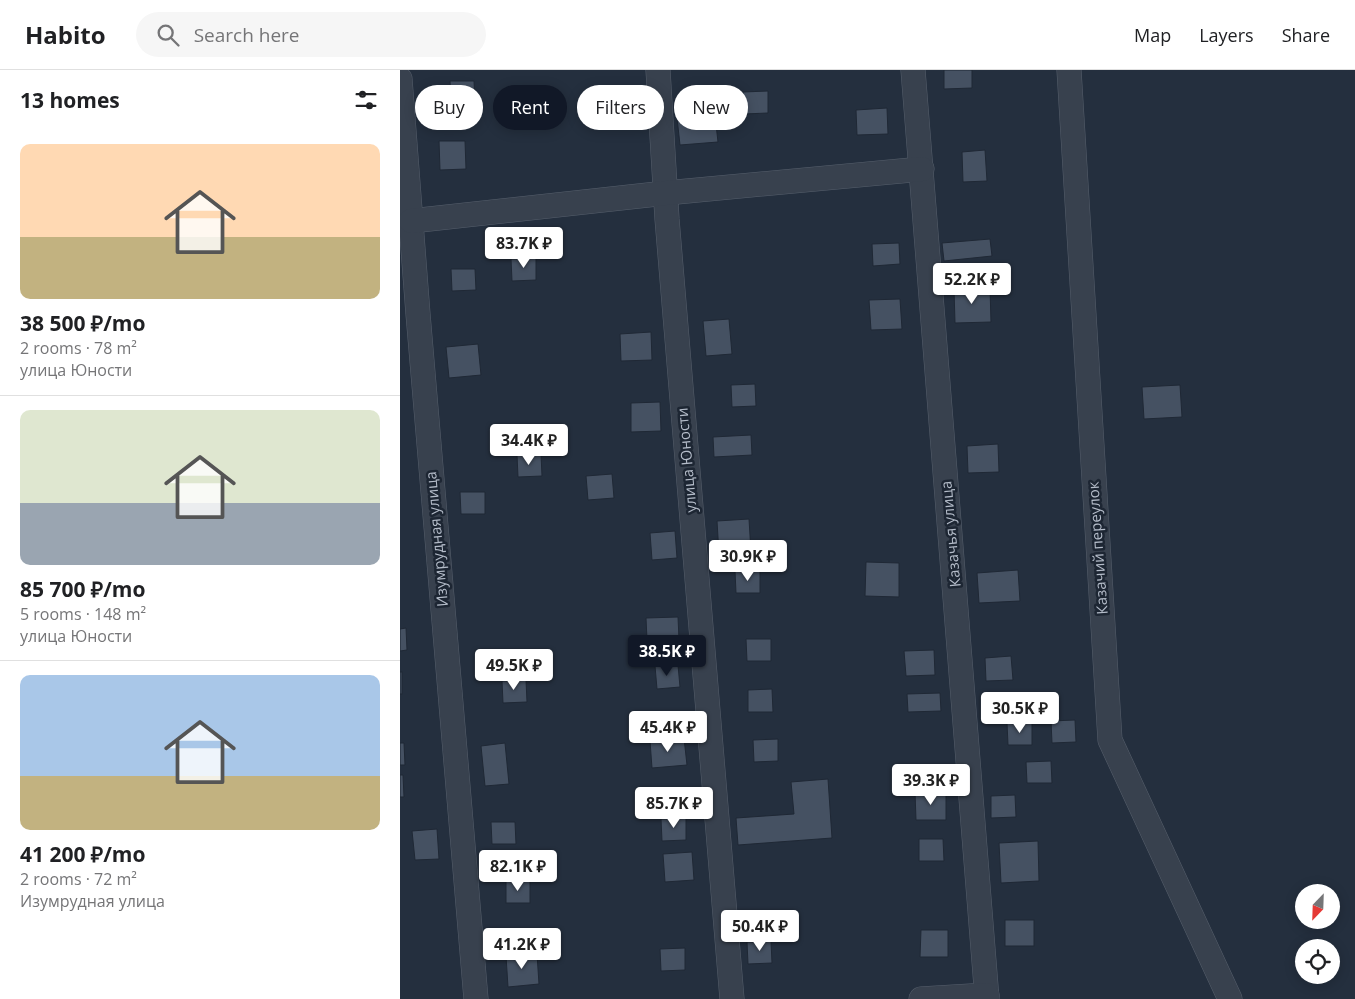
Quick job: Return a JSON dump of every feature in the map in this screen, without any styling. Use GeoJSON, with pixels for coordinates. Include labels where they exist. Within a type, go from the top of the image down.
{"type":"FeatureCollection","features":[{"type":"Feature","properties":{"kind":"street","name":"улица Юности"},"geometry":{"type":"LineString","coordinates":[[658,70],[666,192],[732,999]]}},
{"type":"Feature","properties":{"kind":"street","name":"Казачья улица"},"geometry":{"type":"LineString","coordinates":[[913,70],[987,997]]}},
{"type":"Feature","properties":{"kind":"street","name":"Казачий переулок"},"geometry":{"type":"LineString","coordinates":[[1069,70],[1110,740],[1230,999]]}},
{"type":"Feature","properties":{"kind":"street","name":"Изумрудная улица"},"geometry":{"type":"LineString","coordinates":[[400,79],[476,999]]}},
{"type":"Feature","properties":{"kind":"street"},"geometry":{"type":"LineString","coordinates":[[411,221],[666,192],[922,170]]}},
{"type":"Feature","properties":{"kind":"street"},"geometry":{"type":"LineString","coordinates":[[921,999],[987,997]]}},
{"type":"Feature","properties":{"kind":"building"},"geometry":{"type":"Polygon","coordinates":[[[944,70],[972,70],[972,88],[944,89],[944,70]]]}},
{"type":"Feature","properties":{"kind":"building"},"geometry":{"type":"Polygon","coordinates":[[[450,81],[474,81],[474,85],[450,85],[450,81]]]}},
{"type":"Feature","properties":{"kind":"building"},"geometry":{"type":"Polygon","coordinates":[[[768,91],[768,113],[748,114],[748,92],[768,91]]]}},
{"type":"Feature","properties":{"kind":"building"},"geometry":{"type":"Polygon","coordinates":[[[887,108],[888,134],[857,135],[856,110],[887,108]]]}},
{"type":"Feature","properties":{"kind":"building"},"geometry":{"type":"Polygon","coordinates":[[[678,130],[717,130],[718,142],[680,145],[678,130]]]}},
{"type":"Feature","properties":{"kind":"building"},"geometry":{"type":"Polygon","coordinates":[[[439,141],[465,141],[466,169],[440,170],[439,141]]]}},
{"type":"Feature","properties":{"kind":"building"},"geometry":{"type":"Polygon","coordinates":[[[985,150],[987,181],[963,182],[962,152],[985,150]]]}},
{"type":"Feature","properties":{"kind":"building"},"geometry":{"type":"Polygon","coordinates":[[[990,239],[992,256],[944,261],[942,243],[990,239]]]}},
{"type":"Feature","properties":{"kind":"building"},"geometry":{"type":"Polygon","coordinates":[[[899,243],[900,264],[873,266],[872,244],[899,243]]]}},
{"type":"Feature","properties":{"kind":"building"},"geometry":{"type":"Polygon","coordinates":[[[536,258],[536,280],[512,281],[511,259],[536,258]]]}},
{"type":"Feature","properties":{"kind":"building"},"geometry":{"type":"Polygon","coordinates":[[[451,269],[475,269],[476,290],[452,291],[451,269]]]}},
{"type":"Feature","properties":{"kind":"building"},"geometry":{"type":"Polygon","coordinates":[[[990,288],[991,322],[955,323],[954,289],[990,288]]]}},
{"type":"Feature","properties":{"kind":"building"},"geometry":{"type":"Polygon","coordinates":[[[900,299],[902,329],[871,330],[869,300],[900,299]]]}},
{"type":"Feature","properties":{"kind":"building"},"geometry":{"type":"Polygon","coordinates":[[[729,319],[732,354],[706,356],[703,321],[729,319]]]}},
{"type":"Feature","properties":{"kind":"building"},"geometry":{"type":"Polygon","coordinates":[[[651,332],[652,360],[621,361],[620,334],[651,332]]]}},
{"type":"Feature","properties":{"kind":"building"},"geometry":{"type":"Polygon","coordinates":[[[478,344],[481,375],[449,378],[446,347],[478,344]]]}},
{"type":"Feature","properties":{"kind":"building"},"geometry":{"type":"Polygon","coordinates":[[[755,384],[756,406],[732,407],[731,385],[755,384]]]}},
{"type":"Feature","properties":{"kind":"building"},"geometry":{"type":"Polygon","coordinates":[[[1180,385],[1182,417],[1144,419],[1142,387],[1180,385]]]}},
{"type":"Feature","properties":{"kind":"building"},"geometry":{"type":"Polygon","coordinates":[[[660,402],[661,431],[631,432],[631,403],[660,402]]]}},
{"type":"Feature","properties":{"kind":"building"},"geometry":{"type":"Polygon","coordinates":[[[751,435],[752,455],[714,457],[713,437],[751,435]]]}},
{"type":"Feature","properties":{"kind":"building"},"geometry":{"type":"Polygon","coordinates":[[[998,444],[999,472],[968,473],[967,446],[998,444]]]}},
{"type":"Feature","properties":{"kind":"building"},"geometry":{"type":"Polygon","coordinates":[[[541,454],[542,476],[518,477],[517,455],[541,454]]]}},
{"type":"Feature","properties":{"kind":"building"},"geometry":{"type":"Polygon","coordinates":[[[612,474],[614,498],[588,500],[586,476],[612,474]]]}},
{"type":"Feature","properties":{"kind":"building"},"geometry":{"type":"Polygon","coordinates":[[[460,492],[485,492],[485,514],[461,514],[460,492]]]}},
{"type":"Feature","properties":{"kind":"building"},"geometry":{"type":"Polygon","coordinates":[[[749,519],[751,552],[719,554],[717,521],[749,519]]]}},
{"type":"Feature","properties":{"kind":"building"},"geometry":{"type":"Polygon","coordinates":[[[675,531],[677,558],[652,560],[650,533],[675,531]]]}},
{"type":"Feature","properties":{"kind":"building"},"geometry":{"type":"Polygon","coordinates":[[[866,562],[899,563],[899,597],[865,596],[866,562]]]}},
{"type":"Feature","properties":{"kind":"building"},"geometry":{"type":"Polygon","coordinates":[[[1018,570],[1020,601],[979,603],[977,573],[1018,570]]]}},
{"type":"Feature","properties":{"kind":"building"},"geometry":{"type":"Polygon","coordinates":[[[735,571],[760,571],[760,593],[736,593],[735,571]]]}},
{"type":"Feature","properties":{"kind":"building"},"geometry":{"type":"Polygon","coordinates":[[[678,617],[679,639],[647,640],[646,618],[678,617]]]}},
{"type":"Feature","properties":{"kind":"building"},"geometry":{"type":"Polygon","coordinates":[[[406,628],[407,650],[400,651],[400,629],[406,628]]]}},
{"type":"Feature","properties":{"kind":"building"},"geometry":{"type":"Polygon","coordinates":[[[746,639],[771,639],[771,661],[747,661],[746,639]]]}},
{"type":"Feature","properties":{"kind":"building"},"geometry":{"type":"Polygon","coordinates":[[[934,650],[935,675],[906,676],[904,651],[934,650]]]}},
{"type":"Feature","properties":{"kind":"building"},"geometry":{"type":"Polygon","coordinates":[[[1011,656],[1013,680],[986,681],[985,658],[1011,656]]]}},
{"type":"Feature","properties":{"kind":"building"},"geometry":{"type":"Polygon","coordinates":[[[678,665],[680,687],[657,689],[655,666],[678,665]]]}},
{"type":"Feature","properties":{"kind":"building"},"geometry":{"type":"Polygon","coordinates":[[[400,672],[402,672],[402,694],[400,694],[400,672]]]}},
{"type":"Feature","properties":{"kind":"building"},"geometry":{"type":"Polygon","coordinates":[[[526,680],[527,702],[503,703],[502,681],[526,680]]]}},
{"type":"Feature","properties":{"kind":"building"},"geometry":{"type":"Polygon","coordinates":[[[772,689],[773,712],[748,712],[748,690],[772,689]]]}},
{"type":"Feature","properties":{"kind":"building"},"geometry":{"type":"Polygon","coordinates":[[[940,693],[941,711],[908,712],[907,694],[940,693]]]}},
{"type":"Feature","properties":{"kind":"building"},"geometry":{"type":"Polygon","coordinates":[[[1075,720],[1076,742],[1052,743],[1051,721],[1075,720]]]}},
{"type":"Feature","properties":{"kind":"building"},"geometry":{"type":"Polygon","coordinates":[[[1007,723],[1032,723],[1032,745],[1008,745],[1007,723]]]}},
{"type":"Feature","properties":{"kind":"building"},"geometry":{"type":"Polygon","coordinates":[[[684,738],[687,765],[652,768],[650,741],[684,738]]]}},
{"type":"Feature","properties":{"kind":"building"},"geometry":{"type":"Polygon","coordinates":[[[778,739],[778,761],[754,762],[753,740],[778,739]]]}},
{"type":"Feature","properties":{"kind":"building"},"geometry":{"type":"Polygon","coordinates":[[[400,743],[404,743],[405,765],[400,765],[400,743]]]}},
{"type":"Feature","properties":{"kind":"building"},"geometry":{"type":"Polygon","coordinates":[[[505,743],[509,784],[485,786],[481,746],[505,743]]]}},
{"type":"Feature","properties":{"kind":"building"},"geometry":{"type":"Polygon","coordinates":[[[1051,761],[1052,783],[1027,783],[1026,762],[1051,761]]]}},
{"type":"Feature","properties":{"kind":"building"},"geometry":{"type":"Polygon","coordinates":[[[400,775],[403,775],[404,797],[400,797],[400,775]]]}},
{"type":"Feature","properties":{"kind":"building"},"geometry":{"type":"Polygon","coordinates":[[[828,779],[832,838],[738,845],[736,818],[794,814],[791,782],[828,779]]]}},
{"type":"Feature","properties":{"kind":"building"},"geometry":{"type":"Polygon","coordinates":[[[915,792],[946,792],[946,820],[916,820],[915,792]]]}},
{"type":"Feature","properties":{"kind":"building"},"geometry":{"type":"Polygon","coordinates":[[[1015,795],[1016,817],[991,818],[991,796],[1015,795]]]}},
{"type":"Feature","properties":{"kind":"building"},"geometry":{"type":"Polygon","coordinates":[[[686,818],[686,840],[662,841],[661,819],[686,818]]]}},
{"type":"Feature","properties":{"kind":"building"},"geometry":{"type":"Polygon","coordinates":[[[491,822],[515,822],[516,844],[492,844],[491,822]]]}},
{"type":"Feature","properties":{"kind":"building"},"geometry":{"type":"Polygon","coordinates":[[[437,829],[439,859],[415,860],[412,831],[437,829]]]}},
{"type":"Feature","properties":{"kind":"building"},"geometry":{"type":"Polygon","coordinates":[[[919,839],[943,839],[944,861],[919,861],[919,839]]]}},
{"type":"Feature","properties":{"kind":"building"},"geometry":{"type":"Polygon","coordinates":[[[1038,841],[1039,881],[1001,883],[999,843],[1038,841]]]}},
{"type":"Feature","properties":{"kind":"building"},"geometry":{"type":"Polygon","coordinates":[[[692,852],[694,880],[665,882],[663,854],[692,852]]]}},
{"type":"Feature","properties":{"kind":"building"},"geometry":{"type":"Polygon","coordinates":[[[506,881],[530,881],[530,903],[506,903],[506,881]]]}},
{"type":"Feature","properties":{"kind":"building"},"geometry":{"type":"Polygon","coordinates":[[[1005,920],[1034,920],[1034,946],[1005,946],[1005,920]]]}},
{"type":"Feature","properties":{"kind":"building"},"geometry":{"type":"Polygon","coordinates":[[[921,930],[948,930],[948,957],[920,957],[921,930]]]}},
{"type":"Feature","properties":{"kind":"building"},"geometry":{"type":"Polygon","coordinates":[[[771,941],[772,963],[748,964],[747,942],[771,941]]]}},
{"type":"Feature","properties":{"kind":"building"},"geometry":{"type":"Polygon","coordinates":[[[685,948],[685,970],[661,971],[660,949],[685,948]]]}},
{"type":"Feature","properties":{"kind":"building"},"geometry":{"type":"Polygon","coordinates":[[[537,954],[539,984],[508,987],[506,956],[537,954]]]}}]}
